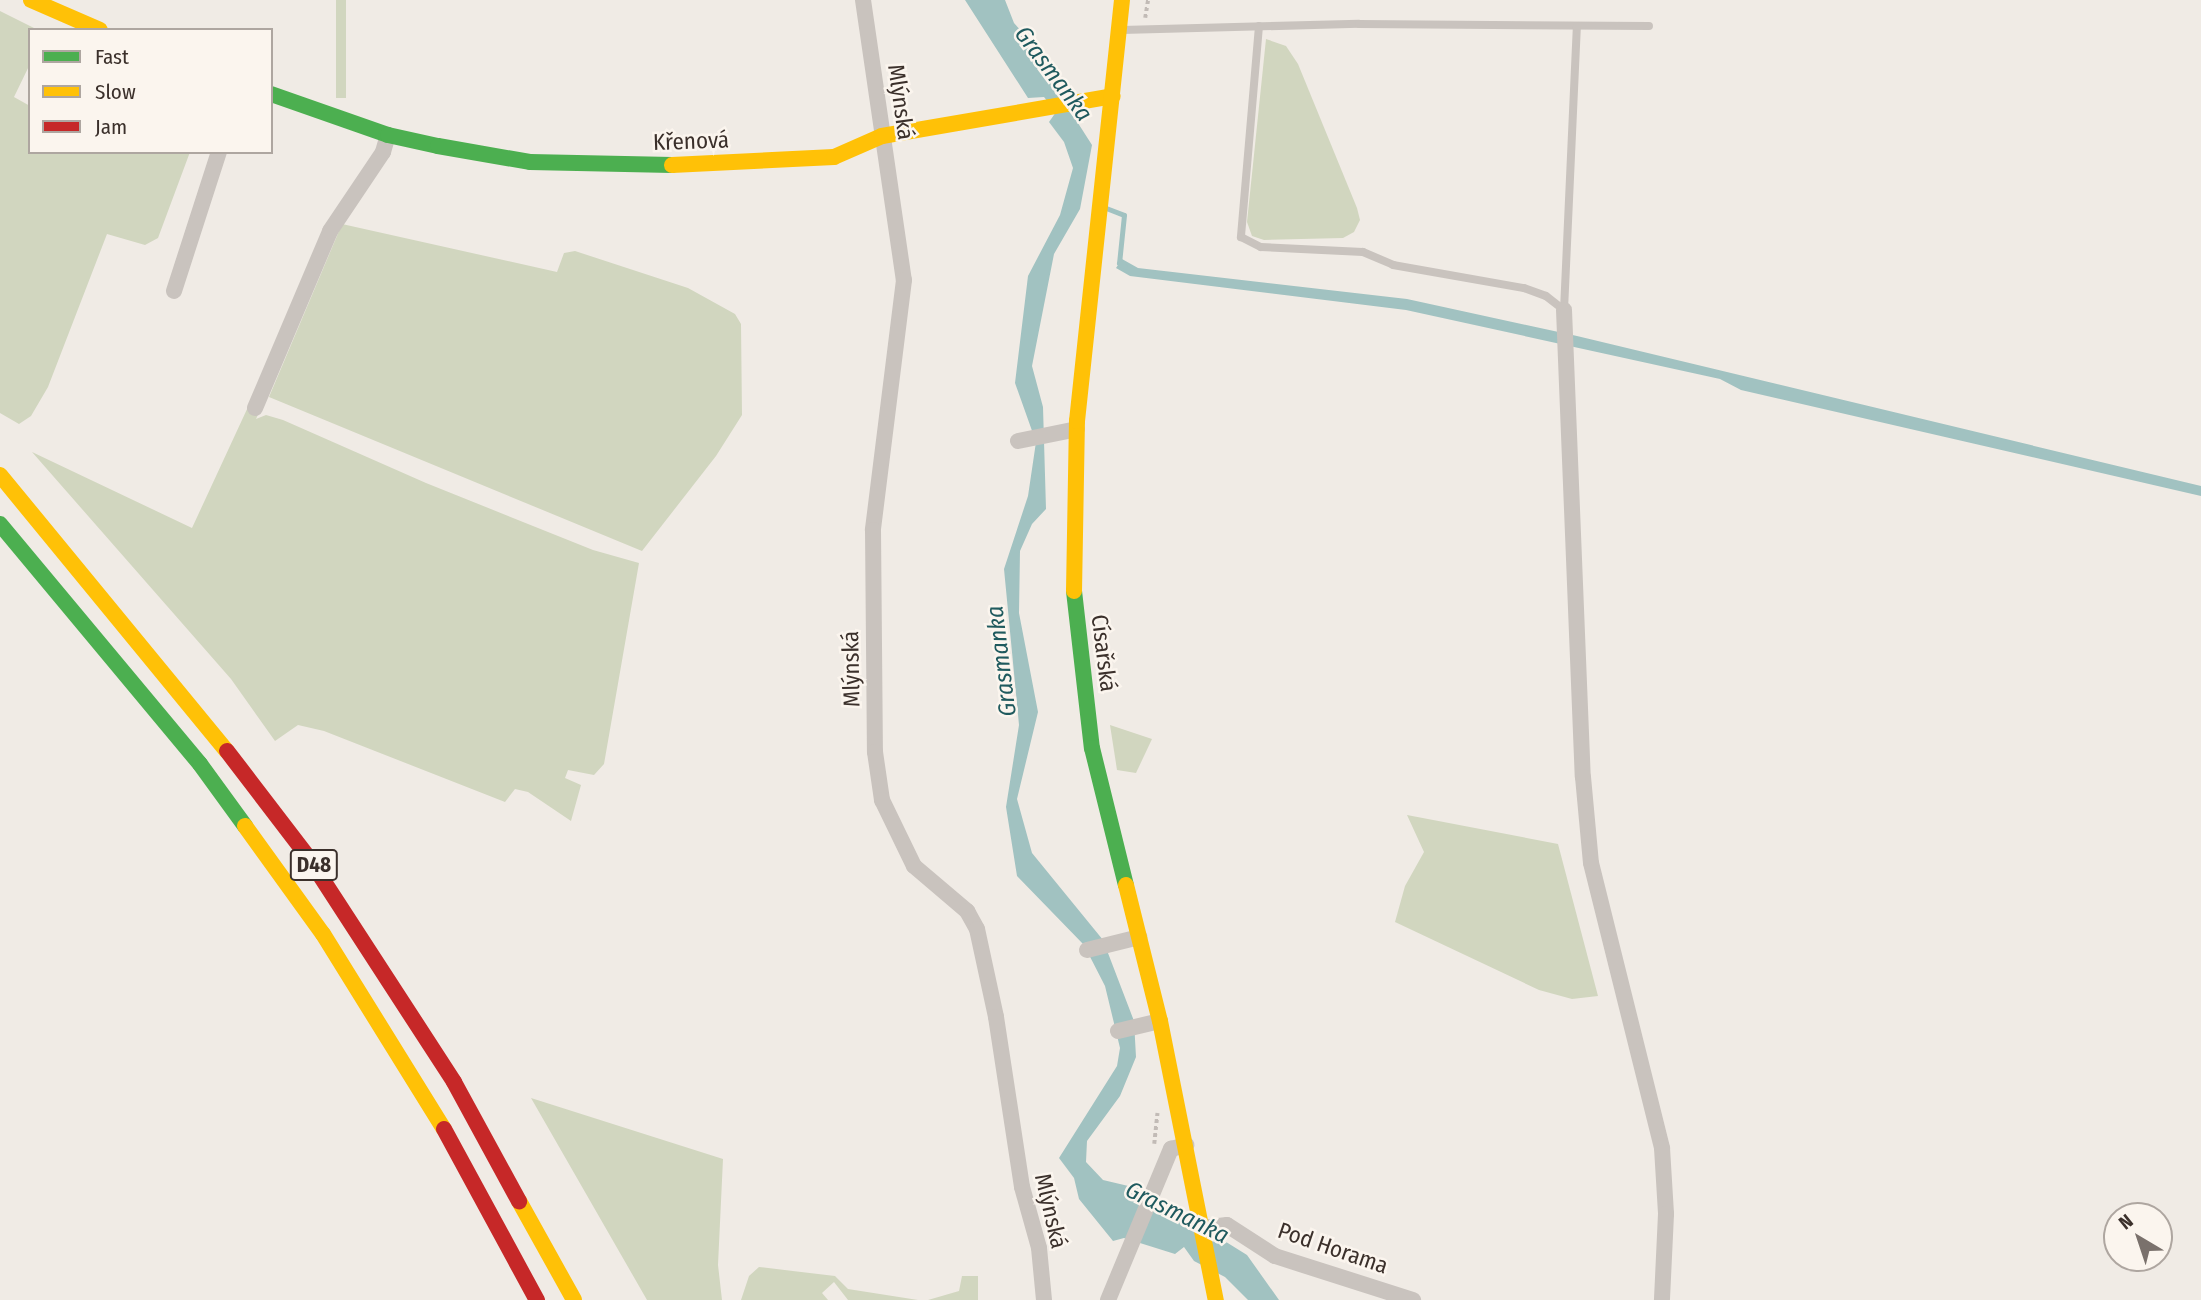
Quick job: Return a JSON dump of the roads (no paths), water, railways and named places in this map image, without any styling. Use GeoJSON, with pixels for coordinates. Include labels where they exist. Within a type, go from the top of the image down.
{"type":"FeatureCollection","features":[{"type":"Feature","properties":{"kind":"main road"},"geometry":{"type":"LineString","coordinates":[[31,0],[95,28]]}},
{"type":"Feature","properties":{"kind":"main road","name":"Císařská"},"geometry":{"type":"LineString","coordinates":[[1122,0],[1077,429],[1074,593],[1091,743],[1160,1021],[1216,1300]]}},
{"type":"Feature","properties":{"kind":"main road","name":"Křenová"},"geometry":{"type":"LineString","coordinates":[[273,95],[388,135],[530,162],[669,166],[834,157],[882,136],[1058,103],[1113,96]]}},
{"type":"Feature","properties":{"kind":"main road","name":"D48"},"geometry":{"type":"LineString","coordinates":[[0,475],[176,684],[308,857],[454,1082],[573,1300]]}},
{"type":"Feature","properties":{"kind":"main road","name":"D48"},"geometry":{"type":"LineString","coordinates":[[0,524],[200,764],[323,934],[427,1098],[537,1300]]}},
{"type":"Feature","properties":{"kind":"street","name":"Mlýnská"},"geometry":{"type":"LineString","coordinates":[[863,0],[904,280],[873,530],[875,751],[882,800],[914,866],[967,911],[978,929],[996,1017],[1022,1187],[1039,1248],[1044,1300]]}},
{"type":"Feature","properties":{"kind":"street"},"geometry":{"type":"LineString","coordinates":[[255,408],[330,230],[383,152],[388,135]]}},
{"type":"Feature","properties":{"kind":"street"},"geometry":{"type":"LineString","coordinates":[[174,291],[218,154]]}},
{"type":"Feature","properties":{"kind":"street"},"geometry":{"type":"LineString","coordinates":[[1564,310],[1587,826],[1591,863],[1662,1148],[1667,1214],[1662,1300]]}},
{"type":"Feature","properties":{"kind":"street"},"geometry":{"type":"LineString","coordinates":[[1018,441],[1077,429]]}},
{"type":"Feature","properties":{"kind":"street"},"geometry":{"type":"LineString","coordinates":[[1087,950],[1139,937]]}},
{"type":"Feature","properties":{"kind":"street"},"geometry":{"type":"LineString","coordinates":[[1118,1031],[1160,1021]]}},
{"type":"Feature","properties":{"kind":"street"},"geometry":{"type":"LineString","coordinates":[[1108,1300],[1171,1149],[1186,1145]]}},
{"type":"Feature","properties":{"kind":"street","name":"Pod Horama"},"geometry":{"type":"LineString","coordinates":[[1202,1228],[1227,1225],[1275,1256],[1413,1300]]}},
{"type":"Feature","properties":{"kind":"lane"},"geometry":{"type":"LineString","coordinates":[[1259,26],[1241,237],[1261,247],[1363,252],[1393,265],[1524,288],[1546,296],[1564,310]]}},
{"type":"Feature","properties":{"kind":"lane"},"geometry":{"type":"LineString","coordinates":[[1119,30],[1259,26],[1649,26]]}},
{"type":"Feature","properties":{"kind":"lane"},"geometry":{"type":"LineString","coordinates":[[1564,310],[1577,26]]}},
{"type":"Feature","properties":{"kind":"water","name":"Grasmanka"},"geometry":{"type":"Polygon","coordinates":[[[965,0],[1005,0],[1014,23],[1047,60],[1069,109],[1092,145],[1080,209],[1054,254],[1032,366],[1043,407],[1046,509],[1032,524],[1020,551],[1019,613],[1038,712],[1017,799],[1032,853],[1103,940],[1134,1021],[1136,1057],[1120,1096],[1087,1141],[1086,1162],[1103,1180],[1141,1189],[1247,1255],[1279,1300],[1248,1300],[1225,1277],[1194,1261],[1184,1247],[1175,1254],[1124,1238],[1113,1241],[1079,1199],[1074,1178],[1059,1158],[1117,1066],[1120,1048],[1105,986],[1084,945],[1017,876],[1006,807],[1019,725],[1004,569],[1028,496],[1036,442],[1015,383],[1028,276],[1060,215],[1073,168],[1064,142],[1049,122],[1056,112],[1044,97],[1028,98],[965,0]]]}},
{"type":"Feature","properties":{"kind":"water"},"geometry":{"type":"Polygon","coordinates":[[[1122,259],[1138,268],[1407,299],[1577,336],[2201,486],[2201,496],[1741,390],[1720,379],[1406,310],[1130,276],[1116,268],[1122,259]]]}},
{"type":"Feature","properties":{"kind":"waterway"},"geometry":{"type":"LineString","coordinates":[[1106,208],[1124,215],[1119,263],[1124,266]]}}]}
